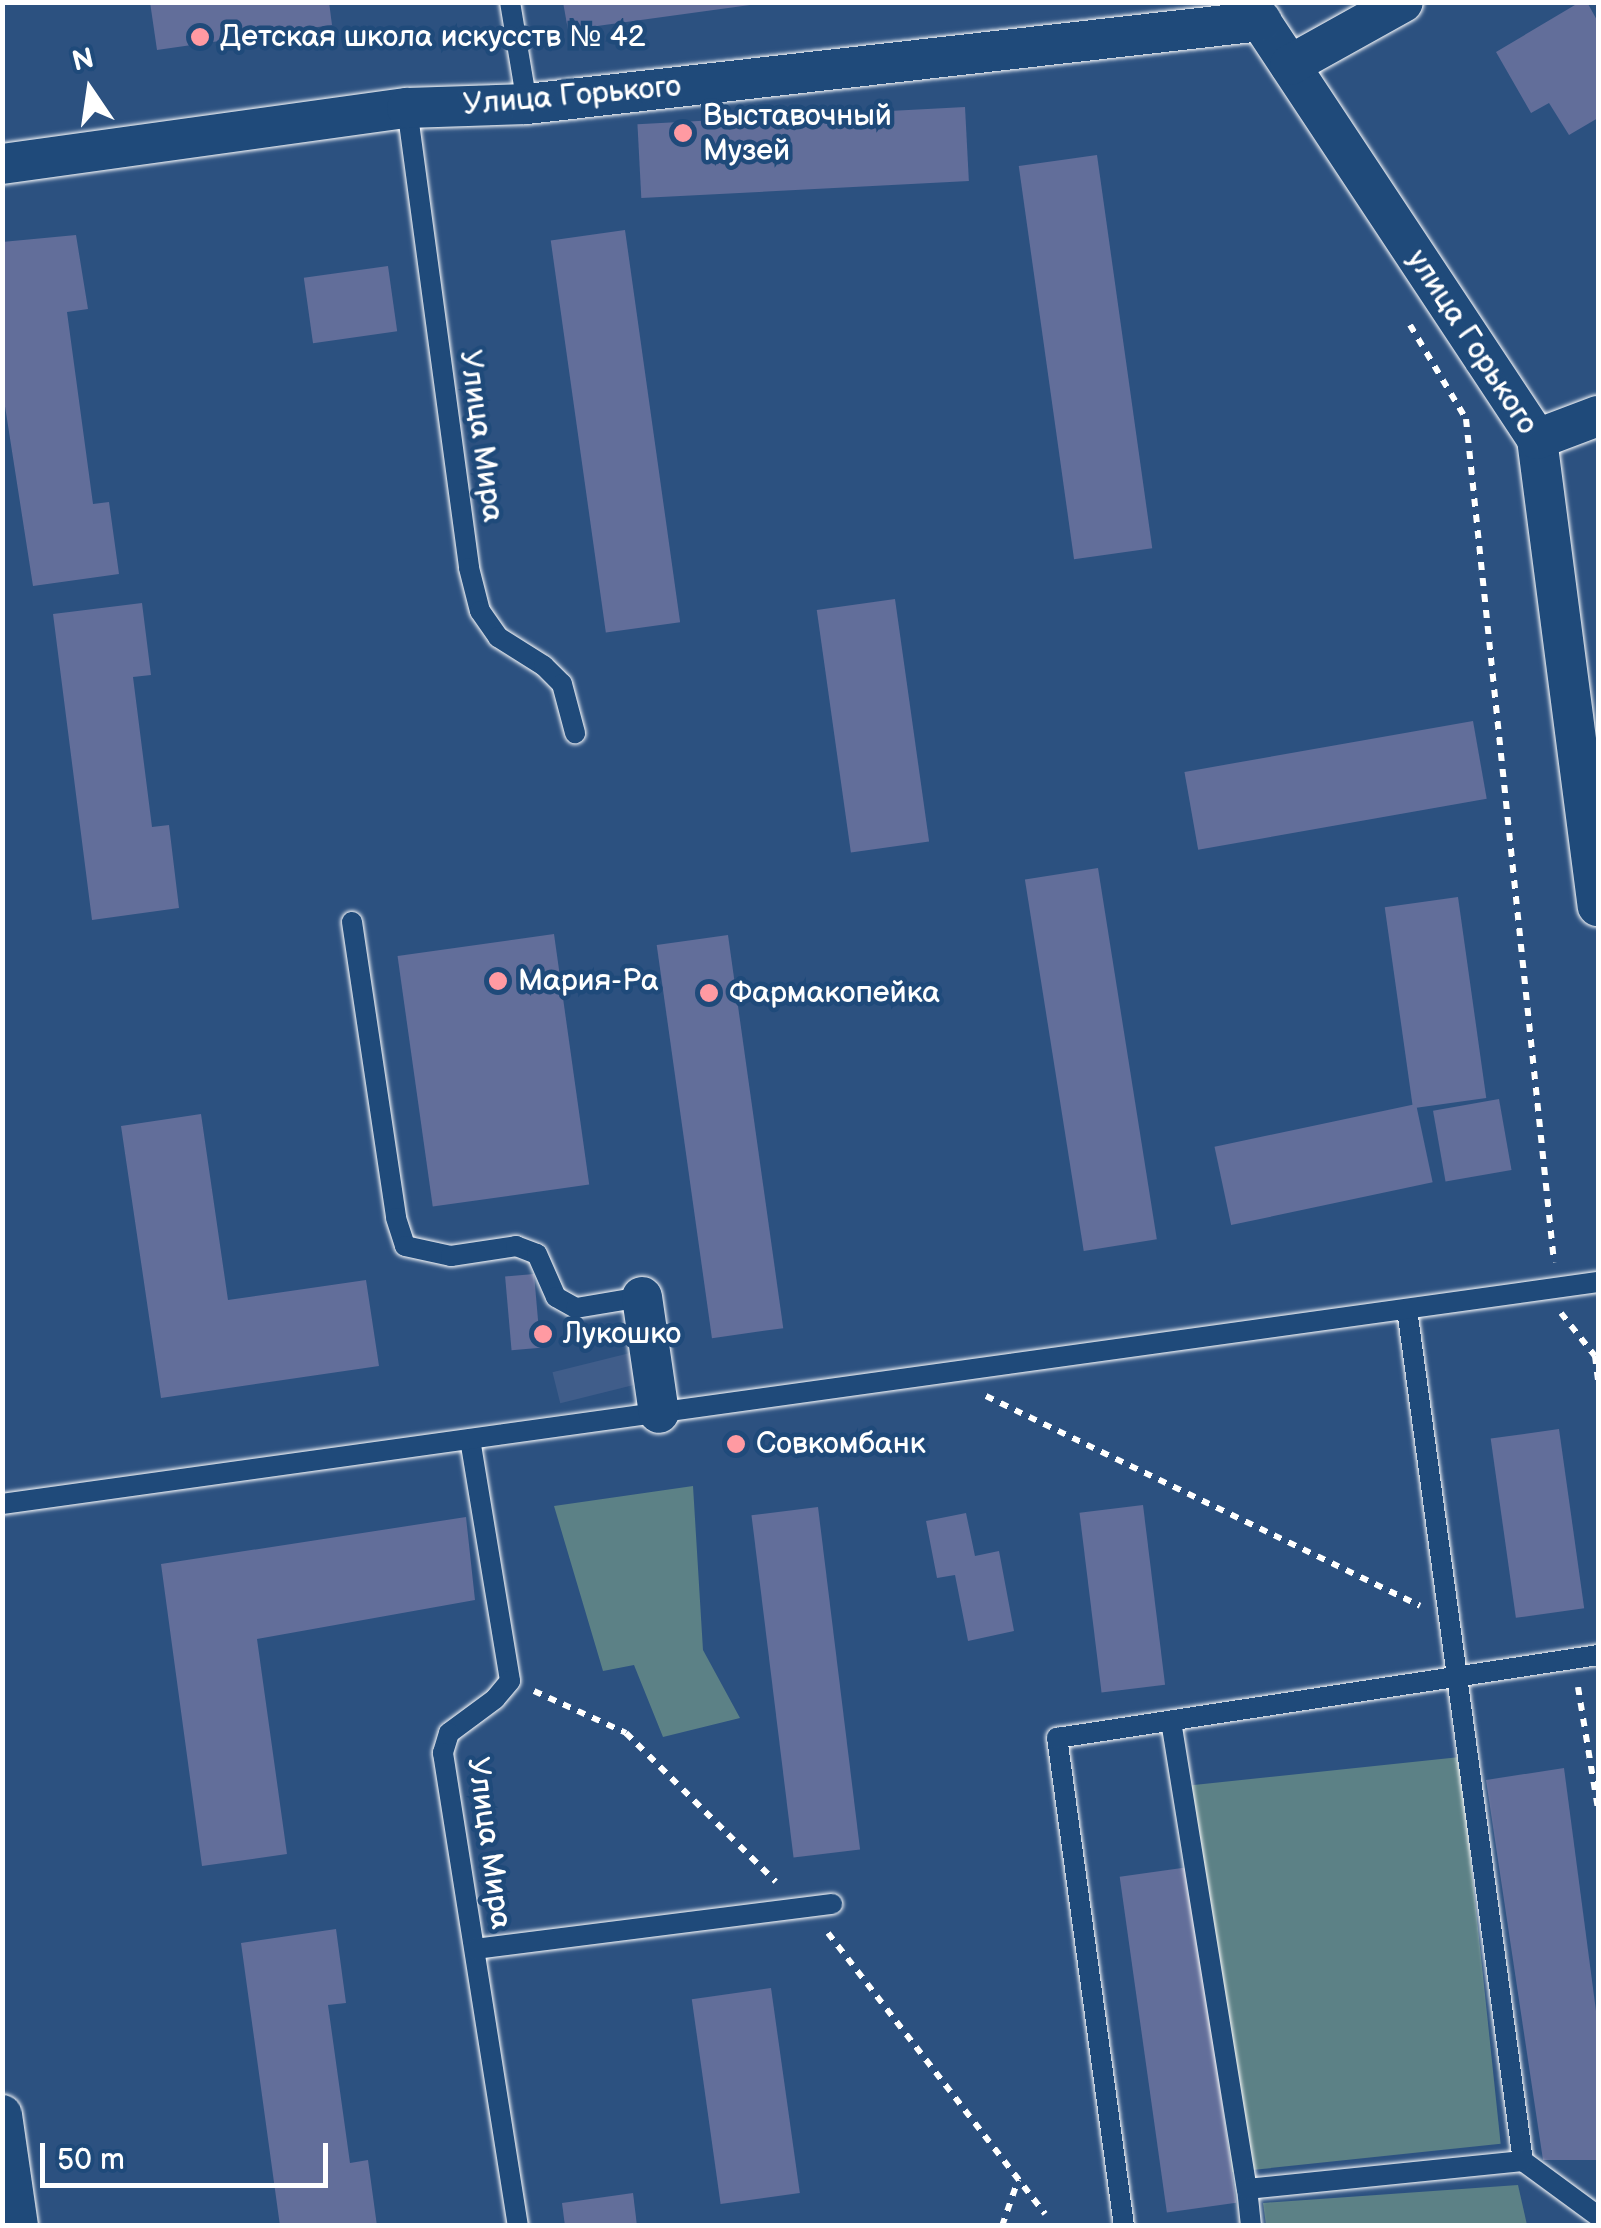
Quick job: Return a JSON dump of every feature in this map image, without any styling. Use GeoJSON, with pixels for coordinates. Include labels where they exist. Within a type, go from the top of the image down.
{"type":"FeatureCollection","features":[{"type":"Feature","properties":{"kind":"street"},"geometry":{"type":"LineString","coordinates":[[1290,66],[1402,2]]}},
{"type":"Feature","properties":{"kind":"street","name":"Улица Горького"},"geometry":{"type":"LineString","coordinates":[[2,164],[406,108],[527,104],[1255,12]]}},
{"type":"Feature","properties":{"kind":"street","name":"улица Горького"},"geometry":{"type":"LineString","coordinates":[[1255,12],[1538,439],[1598,906]]}},
{"type":"Feature","properties":{"kind":"street"},"geometry":{"type":"LineString","coordinates":[[1538,439],[1598,416]]}},
{"type":"Feature","properties":{"kind":"street"},"geometry":{"type":"LineString","coordinates":[[642,1297],[659,1413]]}},
{"type":"Feature","properties":{"kind":"street"},"geometry":{"type":"LineString","coordinates":[[2,2115],[18,2226]]}},
{"type":"Feature","properties":{"kind":"lane"},"geometry":{"type":"LineString","coordinates":[[510,2],[527,104]]}},
{"type":"Feature","properties":{"kind":"lane","name":"Улица Мира"},"geometry":{"type":"LineString","coordinates":[[406,108],[468,568],[476,597],[498,637],[544,666],[562,684],[574,733]]}},
{"type":"Feature","properties":{"kind":"lane"},"geometry":{"type":"LineString","coordinates":[[352,922],[396,1218],[405,1246],[451,1256],[516,1246],[536,1254],[556,1297],[576,1308],[642,1297]]}},
{"type":"Feature","properties":{"kind":"lane"},"geometry":{"type":"LineString","coordinates":[[2,1504],[1598,1282]]}},
{"type":"Feature","properties":{"kind":"lane"},"geometry":{"type":"LineString","coordinates":[[1407,1309],[1460,1676],[1523,2161]]}},
{"type":"Feature","properties":{"kind":"lane","name":"Улица Мира"},"geometry":{"type":"LineString","coordinates":[[470,1440],[510,1680],[495,1699],[449,1733],[443,1752],[518,2226]]}},
{"type":"Feature","properties":{"kind":"lane"},"geometry":{"type":"LineString","coordinates":[[1124,2226],[1057,1738],[1598,1655]]}},
{"type":"Feature","properties":{"kind":"lane"},"geometry":{"type":"LineString","coordinates":[[1171,1721],[1251,2226]]}},
{"type":"Feature","properties":{"kind":"lane"},"geometry":{"type":"LineString","coordinates":[[474,1949],[832,1904]]}},
{"type":"Feature","properties":{"kind":"lane"},"geometry":{"type":"LineString","coordinates":[[1247,2188],[1523,2161],[1598,2216]]}},
{"type":"Feature","properties":{"kind":"path"},"geometry":{"type":"LineString","coordinates":[[1405,316],[1466,418],[1558,1309],[1594,1356],[1598,1380]]}},
{"type":"Feature","properties":{"kind":"path"},"geometry":{"type":"LineString","coordinates":[[941,1374],[1452,1622]]}},
{"type":"Feature","properties":{"kind":"path"},"geometry":{"type":"LineString","coordinates":[[1572,1659],[1598,1809]]}},
{"type":"Feature","properties":{"kind":"path"},"geometry":{"type":"LineString","coordinates":[[1002,2226],[1018,2179]]}},
{"type":"Feature","properties":{"kind":"shaded area"},"geometry":{"type":"Polygon","coordinates":[[[634,1352],[642,1383],[560,1403],[552,1372],[634,1352]]]}},
{"type":"Feature","properties":{"kind":"green space"},"geometry":{"type":"Polygon","coordinates":[[[693,1486],[703,1650],[740,1718],[663,1737],[634,1665],[603,1671],[554,1506],[693,1486]]]}},
{"type":"Feature","properties":{"kind":"green space"},"geometry":{"type":"Polygon","coordinates":[[[1460,1757],[1501,2144],[1232,2172],[1191,1785],[1460,1757]]]}},
{"type":"Feature","properties":{"kind":"green space"},"geometry":{"type":"Polygon","coordinates":[[[1518,2185],[1527,2225],[1266,2225],[1263,2203],[1518,2185]]]}},
{"type":"Feature","properties":{"kind":"building","name":"Детская школа искусств № 42"},"geometry":{"type":"Polygon","coordinates":[[[150,2],[329,2],[332,25],[157,50],[150,2]]]}},
{"type":"Feature","properties":{"kind":"building"},"geometry":{"type":"Polygon","coordinates":[[[563,2],[750,2],[750,5],[568,30],[563,2]]]}},
{"type":"Feature","properties":{"kind":"building"},"geometry":{"type":"Polygon","coordinates":[[[1580,2],[1587,2],[1598,22],[1598,118],[1569,135],[1549,103],[1531,113],[1496,52],[1580,2]]]}},
{"type":"Feature","properties":{"kind":"building"},"geometry":{"type":"Polygon","coordinates":[[[965,107],[969,181],[641,198],[637,124],[965,107]]]}},
{"type":"Feature","properties":{"kind":"building"},"geometry":{"type":"Polygon","coordinates":[[[1097,155],[1152,548],[1074,559],[1019,166],[1097,155]]]}},
{"type":"Feature","properties":{"kind":"building"},"geometry":{"type":"Polygon","coordinates":[[[625,230],[680,622],[606,633],[551,240],[625,230]]]}},
{"type":"Feature","properties":{"kind":"building"},"geometry":{"type":"Polygon","coordinates":[[[76,235],[88,309],[67,312],[93,504],[109,502],[119,574],[33,586],[2,387],[2,242],[76,235]]]}},
{"type":"Feature","properties":{"kind":"building"},"geometry":{"type":"Polygon","coordinates":[[[388,266],[397,331],[313,343],[304,278],[388,266]]]}},
{"type":"Feature","properties":{"kind":"building"},"geometry":{"type":"Polygon","coordinates":[[[895,599],[929,842],[851,853],[817,610],[895,599]]]}},
{"type":"Feature","properties":{"kind":"building"},"geometry":{"type":"Polygon","coordinates":[[[142,603],[151,675],[133,677],[152,827],[169,825],[179,908],[92,920],[53,614],[142,603]]]}},
{"type":"Feature","properties":{"kind":"building"},"geometry":{"type":"Polygon","coordinates":[[[1473,721],[1487,799],[1198,850],[1184,772],[1473,721]]]}},
{"type":"Feature","properties":{"kind":"building"},"geometry":{"type":"Polygon","coordinates":[[[1098,868],[1157,1239],[1084,1251],[1025,880],[1098,868]]]}},
{"type":"Feature","properties":{"kind":"building"},"geometry":{"type":"Polygon","coordinates":[[[1458,897],[1486,1098],[1413,1108],[1385,907],[1458,897]]]}},
{"type":"Feature","properties":{"kind":"building"},"geometry":{"type":"Polygon","coordinates":[[[554,934],[589,1185],[433,1207],[398,956],[554,934]]]}},
{"type":"Feature","properties":{"kind":"building"},"geometry":{"type":"Polygon","coordinates":[[[728,935],[783,1328],[712,1338],[657,945],[728,935]]]}},
{"type":"Feature","properties":{"kind":"building"},"geometry":{"type":"Polygon","coordinates":[[[1499,1099],[1512,1170],[1446,1182],[1433,1111],[1499,1099]]]}},
{"type":"Feature","properties":{"kind":"building"},"geometry":{"type":"Polygon","coordinates":[[[1416,1104],[1433,1182],[1231,1225],[1215,1147],[1416,1104]]]}},
{"type":"Feature","properties":{"kind":"building"},"geometry":{"type":"Polygon","coordinates":[[[201,1114],[228,1300],[366,1280],[379,1366],[161,1398],[121,1126],[201,1114]]]}},
{"type":"Feature","properties":{"kind":"building"},"geometry":{"type":"Polygon","coordinates":[[[534,1274],[540,1348],[512,1350],[505,1277],[534,1274]]]}},
{"type":"Feature","properties":{"kind":"building"},"geometry":{"type":"Polygon","coordinates":[[[1559,1429],[1584,1608],[1516,1618],[1491,1439],[1559,1429]]]}},
{"type":"Feature","properties":{"kind":"building"},"geometry":{"type":"Polygon","coordinates":[[[1143,1505],[1165,1685],[1102,1692],[1079,1513],[1143,1505]]]}},
{"type":"Feature","properties":{"kind":"building"},"geometry":{"type":"Polygon","coordinates":[[[818,1507],[860,1849],[794,1858],[751,1515],[818,1507]]]}},
{"type":"Feature","properties":{"kind":"building"},"geometry":{"type":"Polygon","coordinates":[[[966,1513],[975,1556],[999,1551],[1014,1631],[968,1641],[955,1575],[937,1578],[926,1521],[966,1513]]]}},
{"type":"Feature","properties":{"kind":"building"},"geometry":{"type":"Polygon","coordinates":[[[466,1517],[475,1600],[257,1639],[287,1854],[202,1866],[161,1564],[466,1517]]]}},
{"type":"Feature","properties":{"kind":"building"},"geometry":{"type":"Polygon","coordinates":[[[1564,1768],[1598,2026],[1598,2160],[1543,2160],[1486,1780],[1564,1768]]]}},
{"type":"Feature","properties":{"kind":"building"},"geometry":{"type":"Polygon","coordinates":[[[1189,1867],[1236,2203],[1167,2212],[1120,1877],[1189,1867]]]}},
{"type":"Feature","properties":{"kind":"building"},"geometry":{"type":"Polygon","coordinates":[[[336,1929],[346,2003],[328,2005],[350,2163],[368,2160],[377,2226],[280,2226],[241,1943],[336,1929]]]}},
{"type":"Feature","properties":{"kind":"building"},"geometry":{"type":"Polygon","coordinates":[[[771,1988],[800,2193],[721,2204],[692,1999],[771,1988]]]}},
{"type":"Feature","properties":{"kind":"building"},"geometry":{"type":"Polygon","coordinates":[[[633,2193],[637,2226],[565,2226],[562,2203],[633,2193]]]}},
{"type":"Feature","properties":{"kind":"place","name":"Детская школа искусств № 42"},"geometry":{"type":"Point","coordinates":[200,37]}},
{"type":"Feature","properties":{"kind":"place","name":"Выставочный Музей"},"geometry":{"type":"Point","coordinates":[683,133]}},
{"type":"Feature","properties":{"kind":"place","name":"Мария-Ра"},"geometry":{"type":"Point","coordinates":[498,981]}},
{"type":"Feature","properties":{"kind":"place","name":"Фармакопейка"},"geometry":{"type":"Point","coordinates":[709,993]}},
{"type":"Feature","properties":{"kind":"place","name":"Лукошко"},"geometry":{"type":"Point","coordinates":[543,1334]}},
{"type":"Feature","properties":{"kind":"place","name":"Совкомбанк"},"geometry":{"type":"Point","coordinates":[736,1444]}}]}
